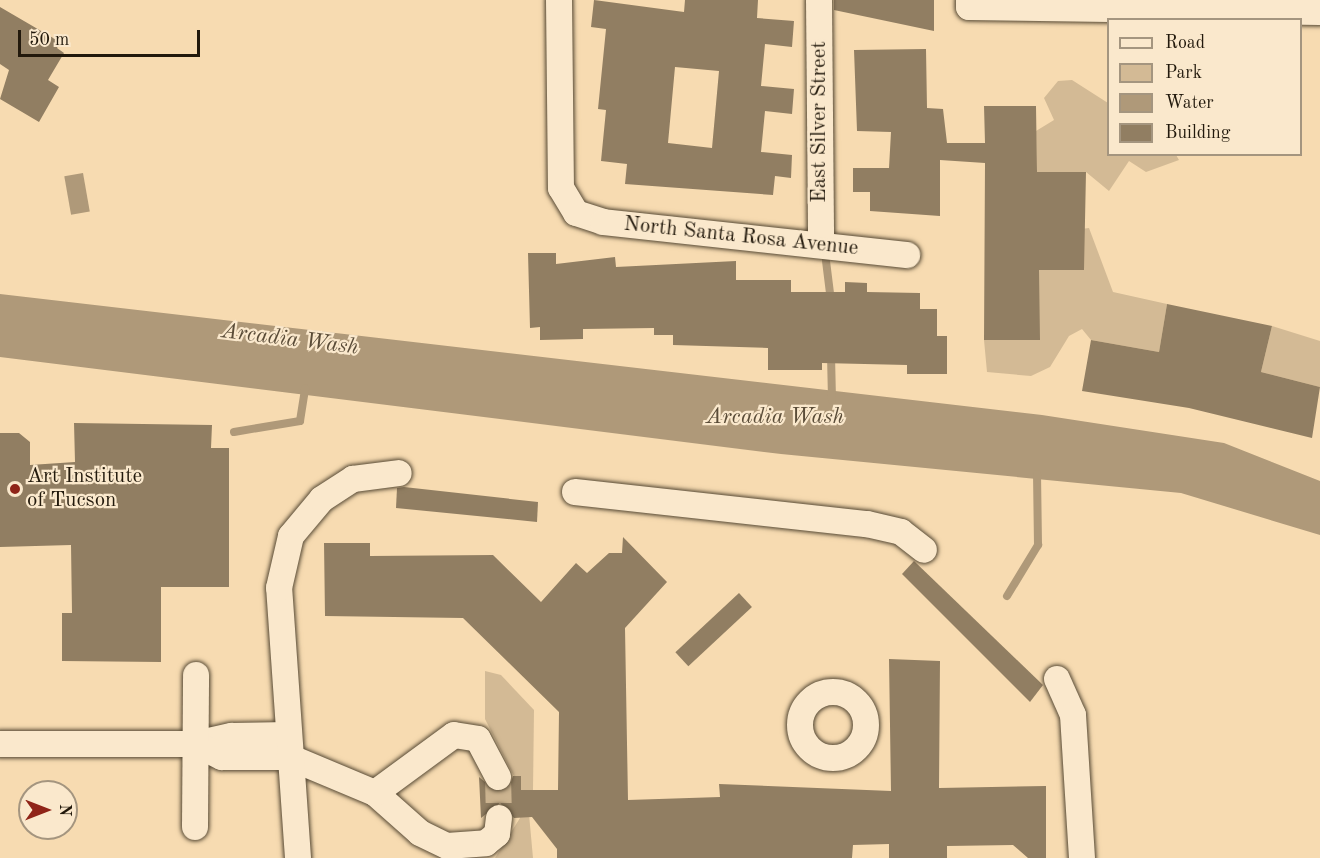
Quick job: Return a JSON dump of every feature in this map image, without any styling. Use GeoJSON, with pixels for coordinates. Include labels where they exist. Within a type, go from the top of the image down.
{"type":"FeatureCollection","features":[{"type":"Feature","properties":{"kind":"street","name":"North Santa Rosa Avenue"},"geometry":{"type":"LineString","coordinates":[[559,0],[561,188],[576,213],[603,222],[821,243],[908,255]]}},
{"type":"Feature","properties":{"kind":"street","name":"East Silver Street"},"geometry":{"type":"LineString","coordinates":[[819,0],[821,243]]}},
{"type":"Feature","properties":{"kind":"street"},"geometry":{"type":"LineString","coordinates":[[969,0],[969,7],[1256,6],[1320,12]]}},
{"type":"Feature","properties":{"kind":"street"},"geometry":{"type":"LineString","coordinates":[[298,858],[288,746],[279,588],[291,536],[322,498],[353,479],[399,473]]}},
{"type":"Feature","properties":{"kind":"street"},"geometry":{"type":"LineString","coordinates":[[575,492],[867,524],[901,532],[924,550]]}},
{"type":"Feature","properties":{"kind":"street"},"geometry":{"type":"LineString","coordinates":[[195,827],[196,675]]}},
{"type":"Feature","properties":{"kind":"street"},"geometry":{"type":"LineString","coordinates":[[1057,679],[1073,715],[1082,858]]}},
{"type":"Feature","properties":{"kind":"street"},"geometry":{"type":"LineString","coordinates":[[375,793],[454,735],[478,738],[498,777]]}},
{"type":"Feature","properties":{"kind":"street"},"geometry":{"type":"LineString","coordinates":[[0,744],[196,744],[222,757],[288,746],[375,793],[420,833],[447,846],[486,843],[497,834],[499,818]]}},
{"type":"Feature","properties":{"kind":"green space"},"geometry":{"type":"Polygon","coordinates":[[[1072,80],[1107,102],[1107,156],[1177,156],[1179,160],[1146,172],[1129,161],[1109,191],[1086,172],[1037,172],[1036,131],[1054,120],[1044,98],[1058,81],[1072,80]]]}},
{"type":"Feature","properties":{"kind":"green space"},"geometry":{"type":"Polygon","coordinates":[[[1089,228],[1113,292],[1167,304],[1159,352],[1091,340],[1082,329],[1069,336],[1050,367],[1031,376],[987,372],[984,340],[1039,339],[1039,270],[1084,270],[1081,229],[1089,228]]]}},
{"type":"Feature","properties":{"kind":"green space"},"geometry":{"type":"Polygon","coordinates":[[[1272,326],[1320,341],[1320,387],[1261,372],[1272,326]]]}},
{"type":"Feature","properties":{"kind":"green space"},"geometry":{"type":"Polygon","coordinates":[[[485,671],[501,675],[534,710],[533,790],[521,790],[485,719],[485,671]]]}},
{"type":"Feature","properties":{"kind":"green space"},"geometry":{"type":"Polygon","coordinates":[[[520,804],[529,814],[533,858],[495,858],[520,818],[520,804]]]}},
{"type":"Feature","properties":{"kind":"water"},"geometry":{"type":"Polygon","coordinates":[[[83,173],[90,211],[71,215],[64,176],[83,173]]]}},
{"type":"Feature","properties":{"kind":"water","name":"Arcadia Wash"},"geometry":{"type":"Polygon","coordinates":[[[0,294],[1042,415],[1224,443],[1320,481],[1320,535],[1181,493],[781,454],[0,357],[0,294]]]}},
{"type":"Feature","properties":{"kind":"building"},"geometry":{"type":"Polygon","coordinates":[[[594,0],[684,12],[685,0],[758,0],[757,18],[794,21],[792,47],[765,44],[761,86],[794,89],[792,114],[765,111],[761,152],[792,155],[791,178],[775,176],[773,195],[625,184],[627,164],[601,161],[606,110],[598,109],[606,29],[591,27],[594,0]],[[675,67],[668,143],[712,148],[719,71],[675,67]]]}},
{"type":"Feature","properties":{"kind":"building"},"geometry":{"type":"Polygon","coordinates":[[[834,0],[934,0],[934,31],[834,10],[834,0]]]}},
{"type":"Feature","properties":{"kind":"building"},"geometry":{"type":"Polygon","coordinates":[[[0,7],[60,42],[57,48],[64,53],[48,80],[59,87],[39,122],[0,99],[9,70],[0,64],[0,7]]]}},
{"type":"Feature","properties":{"kind":"building"},"geometry":{"type":"Polygon","coordinates":[[[926,49],[927,108],[943,109],[947,143],[985,143],[984,106],[1036,106],[1037,172],[1086,172],[1084,270],[1039,270],[1040,340],[984,340],[985,163],[940,160],[940,216],[870,211],[870,192],[853,192],[853,168],[889,168],[891,132],[857,131],[854,50],[926,49]]]}},
{"type":"Feature","properties":{"kind":"building"},"geometry":{"type":"Polygon","coordinates":[[[528,253],[556,253],[556,264],[615,257],[616,267],[736,261],[736,280],[791,280],[791,292],[845,292],[845,282],[867,283],[867,292],[920,293],[920,309],[937,309],[937,336],[947,336],[947,374],[907,374],[907,365],[822,363],[822,370],[768,370],[768,348],[673,345],[673,335],[654,335],[654,328],[583,329],[583,339],[540,340],[540,327],[530,328],[528,253]]]}},
{"type":"Feature","properties":{"kind":"building"},"geometry":{"type":"Polygon","coordinates":[[[1167,304],[1272,326],[1261,372],[1320,387],[1312,438],[1189,408],[1082,391],[1091,340],[1159,352],[1167,304]]]}},
{"type":"Feature","properties":{"kind":"building"},"geometry":{"type":"Polygon","coordinates":[[[74,423],[212,425],[211,448],[229,448],[229,587],[161,587],[161,662],[62,661],[62,613],[72,613],[71,545],[0,547],[0,433],[19,433],[30,442],[30,465],[75,462],[74,423]]]}},
{"type":"Feature","properties":{"kind":"building"},"geometry":{"type":"Polygon","coordinates":[[[397,488],[538,502],[537,522],[396,508],[397,488]]]}},
{"type":"Feature","properties":{"kind":"building"},"geometry":{"type":"Polygon","coordinates":[[[623,537],[667,582],[625,628],[628,800],[720,797],[719,784],[891,791],[889,659],[940,661],[939,788],[1046,786],[1046,858],[1028,858],[1013,845],[947,846],[947,858],[889,858],[889,844],[853,845],[852,858],[557,858],[557,849],[532,817],[514,818],[500,803],[481,818],[479,777],[497,792],[510,785],[513,776],[521,776],[521,790],[558,790],[559,712],[463,618],[325,616],[324,543],[370,543],[370,556],[493,555],[541,602],[576,563],[587,573],[609,553],[622,553],[623,537]]]}},
{"type":"Feature","properties":{"kind":"building"},"geometry":{"type":"Polygon","coordinates":[[[914,561],[1043,685],[1030,702],[902,574],[914,561]]]}},
{"type":"Feature","properties":{"kind":"building"},"geometry":{"type":"Polygon","coordinates":[[[739,593],[752,607],[688,666],[675,652],[739,593]]]}},
{"type":"Feature","properties":{"kind":"waterway"},"geometry":{"type":"LineString","coordinates":[[826,261],[831,301]]}},
{"type":"Feature","properties":{"kind":"waterway"},"geometry":{"type":"LineString","coordinates":[[831,355],[832,400]]}},
{"type":"Feature","properties":{"kind":"waterway"},"geometry":{"type":"LineString","coordinates":[[234,432],[300,421],[305,388]]}},
{"type":"Feature","properties":{"kind":"waterway"},"geometry":{"type":"LineString","coordinates":[[1007,596],[1038,545],[1037,474]]}},
{"type":"Feature","properties":{"kind":"tunnel"},"geometry":{"type":"LineString","coordinates":[[498,777],[499,818]]}},
{"type":"Feature","properties":{"kind":"place","name":"Art Institute of Tucson"},"geometry":{"type":"Point","coordinates":[15,489]}}]}
